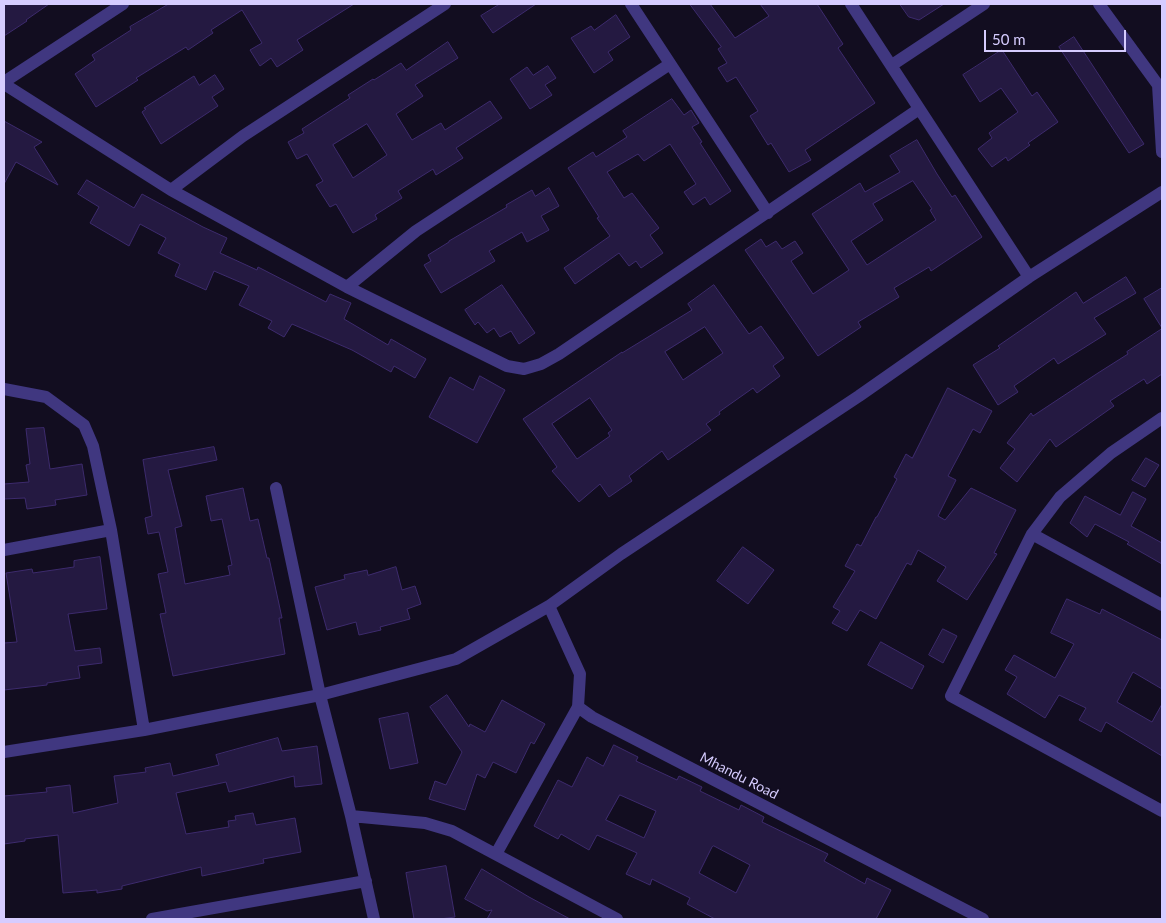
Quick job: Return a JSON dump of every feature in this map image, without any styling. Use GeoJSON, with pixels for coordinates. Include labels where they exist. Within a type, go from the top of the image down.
{"type":"FeatureCollection","features":[{"type":"Feature","properties":{"kind":"street"},"geometry":{"type":"LineString","coordinates":[[123,4],[4,83],[171,190],[347,286],[507,366],[524,369],[541,364],[559,354],[919,109]]}},
{"type":"Feature","properties":{"kind":"street"},"geometry":{"type":"LineString","coordinates":[[171,190],[243,136],[445,4]]}},
{"type":"Feature","properties":{"kind":"street"},"geometry":{"type":"LineString","coordinates":[[631,4],[768,213]]}},
{"type":"Feature","properties":{"kind":"street"},"geometry":{"type":"LineString","coordinates":[[851,4],[1029,277]]}},
{"type":"Feature","properties":{"kind":"street"},"geometry":{"type":"LineString","coordinates":[[892,65],[984,4]]}},
{"type":"Feature","properties":{"kind":"street"},"geometry":{"type":"LineString","coordinates":[[1099,4],[1158,85],[1162,152]]}},
{"type":"Feature","properties":{"kind":"street"},"geometry":{"type":"LineString","coordinates":[[347,286],[416,231],[670,64]]}},
{"type":"Feature","properties":{"kind":"street"},"geometry":{"type":"LineString","coordinates":[[4,752],[144,730],[320,695],[456,659],[548,606],[621,554],[859,396],[1029,277],[1162,192]]}},
{"type":"Feature","properties":{"kind":"street"},"geometry":{"type":"LineString","coordinates":[[4,388],[46,397],[84,426],[93,446],[112,530],[144,730]]}},
{"type":"Feature","properties":{"kind":"street"},"geometry":{"type":"LineString","coordinates":[[1162,418],[1111,453],[1060,497],[1032,534],[951,696],[1162,810]]}},
{"type":"Feature","properties":{"kind":"street"},"geometry":{"type":"LineString","coordinates":[[276,488],[320,695],[351,816],[374,919]]}},
{"type":"Feature","properties":{"kind":"street"},"geometry":{"type":"LineString","coordinates":[[4,550],[112,530]]}},
{"type":"Feature","properties":{"kind":"street"},"geometry":{"type":"LineString","coordinates":[[1032,534],[1162,605]]}},
{"type":"Feature","properties":{"kind":"street"},"geometry":{"type":"LineString","coordinates":[[496,854],[578,707],[580,674],[548,606]]}},
{"type":"Feature","properties":{"kind":"street","name":"Mhandu Road"},"geometry":{"type":"LineString","coordinates":[[578,707],[592,717],[983,919]]}},
{"type":"Feature","properties":{"kind":"street"},"geometry":{"type":"LineString","coordinates":[[351,816],[425,823],[452,831],[617,919]]}},
{"type":"Feature","properties":{"kind":"street"},"geometry":{"type":"LineString","coordinates":[[152,919],[192,916],[366,881]]}},
{"type":"Feature","properties":{"kind":"building"},"geometry":{"type":"Polygon","coordinates":[[[4,4],[49,4],[4,36],[4,4]]]}},
{"type":"Feature","properties":{"kind":"building"},"geometry":{"type":"Polygon","coordinates":[[[169,4],[354,4],[297,40],[303,50],[277,67],[271,58],[260,66],[250,50],[262,43],[242,10],[211,30],[213,33],[188,50],[186,47],[136,78],[138,80],[96,107],[75,74],[95,60],[92,55],[131,30],[130,27],[169,4]]]}},
{"type":"Feature","properties":{"kind":"building"},"geometry":{"type":"Polygon","coordinates":[[[500,4],[536,4],[493,33],[481,16],[500,4]]]}},
{"type":"Feature","properties":{"kind":"building"},"geometry":{"type":"Polygon","coordinates":[[[690,4],[710,4],[735,38],[769,16],[760,4],[817,4],[843,44],[838,48],[875,103],[805,150],[811,160],[789,172],[771,143],[768,145],[750,116],[758,111],[736,77],[727,82],[718,68],[727,63],[718,49],[721,47],[690,4]]]}},
{"type":"Feature","properties":{"kind":"building"},"geometry":{"type":"Polygon","coordinates":[[[900,4],[944,4],[919,20],[909,17],[900,4]]]}},
{"type":"Feature","properties":{"kind":"building"},"geometry":{"type":"Polygon","coordinates":[[[616,15],[630,37],[608,52],[613,60],[594,73],[571,38],[591,26],[594,30],[616,15]]]}},
{"type":"Feature","properties":{"kind":"building"},"geometry":{"type":"Polygon","coordinates":[[[1074,37],[1144,144],[1129,153],[1059,47],[1074,37]]]}},
{"type":"Feature","properties":{"kind":"building"},"geometry":{"type":"Polygon","coordinates":[[[448,42],[458,58],[415,85],[423,96],[396,114],[412,140],[441,123],[445,130],[490,101],[502,118],[456,148],[463,158],[436,175],[433,169],[398,191],[402,198],[375,215],[377,219],[353,233],[336,204],[330,207],[316,185],[323,181],[307,154],[297,159],[288,142],[304,133],[302,129],[350,98],[348,95],[373,79],[401,63],[406,70],[448,42]],[[367,124],[333,145],[353,178],[387,155],[367,124]]]}},
{"type":"Feature","properties":{"kind":"building"},"geometry":{"type":"Polygon","coordinates":[[[1002,50],[1032,96],[1037,92],[1058,122],[1028,143],[1030,145],[1008,161],[1006,157],[992,167],[978,149],[992,138],[989,133],[1018,112],[1001,88],[980,102],[963,75],[1002,50]]]}},
{"type":"Feature","properties":{"kind":"building"},"geometry":{"type":"Polygon","coordinates":[[[548,66],[556,78],[545,85],[552,95],[530,109],[510,79],[527,67],[533,75],[548,66]]]}},
{"type":"Feature","properties":{"kind":"building"},"geometry":{"type":"Polygon","coordinates":[[[215,75],[224,89],[212,97],[218,106],[161,144],[142,112],[146,109],[144,108],[194,76],[199,85],[215,75]]]}},
{"type":"Feature","properties":{"kind":"building"},"geometry":{"type":"Polygon","coordinates":[[[672,99],[684,115],[691,110],[699,123],[692,127],[731,191],[710,205],[705,197],[693,205],[684,192],[696,184],[670,144],[644,161],[638,154],[607,172],[624,198],[632,193],[659,228],[650,235],[663,253],[641,268],[636,261],[629,266],[619,253],[575,284],[564,268],[610,236],[597,218],[599,217],[568,168],[593,152],[596,157],[627,137],[623,131],[672,99]]]}},
{"type":"Feature","properties":{"kind":"building"},"geometry":{"type":"Polygon","coordinates":[[[4,121],[42,142],[34,147],[58,185],[16,162],[4,184],[4,121]]]}},
{"type":"Feature","properties":{"kind":"building"},"geometry":{"type":"Polygon","coordinates":[[[917,140],[952,197],[955,195],[982,237],[931,271],[929,267],[894,288],[899,297],[858,322],[861,327],[818,356],[745,250],[761,239],[766,247],[776,241],[782,249],[795,241],[803,253],[791,261],[813,294],[849,270],[812,214],[860,183],[865,192],[900,172],[890,156],[917,140]],[[913,181],[873,204],[883,220],[851,241],[867,265],[936,220],[930,210],[932,209],[913,181]]]}},
{"type":"Feature","properties":{"kind":"building"},"geometry":{"type":"Polygon","coordinates":[[[87,180],[134,208],[142,194],[227,238],[220,253],[257,270],[258,267],[326,302],[330,294],[351,303],[344,319],[388,345],[391,339],[426,359],[415,378],[394,366],[391,372],[352,350],[292,324],[284,337],[268,328],[272,321],[239,305],[249,286],[214,271],[206,290],[175,276],[180,264],[158,253],[166,238],[140,224],[129,246],[90,223],[99,207],[78,194],[87,180]]]}},
{"type":"Feature","properties":{"kind":"building"},"geometry":{"type":"Polygon","coordinates":[[[549,188],[559,206],[541,216],[549,230],[527,242],[522,232],[489,251],[495,261],[441,293],[424,265],[431,261],[428,255],[532,190],[535,196],[549,188]]]}},
{"type":"Feature","properties":{"kind":"building"},"geometry":{"type":"Polygon","coordinates":[[[1126,277],[1136,293],[1094,318],[1106,334],[1058,364],[1054,358],[1014,386],[1018,392],[998,405],[973,365],[1000,348],[998,346],[1076,292],[1083,303],[1126,277]]]}},
{"type":"Feature","properties":{"kind":"building"},"geometry":{"type":"Polygon","coordinates":[[[502,285],[535,333],[519,344],[511,331],[500,337],[494,328],[487,333],[478,322],[475,325],[465,310],[502,285]]]}},
{"type":"Feature","properties":{"kind":"building"},"geometry":{"type":"Polygon","coordinates":[[[714,285],[749,334],[761,326],[784,358],[773,366],[780,376],[757,393],[753,388],[719,412],[720,414],[706,424],[711,430],[668,460],[662,451],[629,476],[632,481],[609,497],[600,484],[579,502],[552,471],[557,467],[523,419],[622,352],[692,310],[688,304],[714,285]],[[705,327],[665,352],[683,380],[723,353],[705,327]],[[590,398],[552,424],[577,459],[610,436],[608,433],[612,430],[590,398]]]}},
{"type":"Feature","properties":{"kind":"building"},"geometry":{"type":"Polygon","coordinates":[[[1162,288],[1162,328],[1144,299],[1162,288]]]}},
{"type":"Feature","properties":{"kind":"building"},"geometry":{"type":"Polygon","coordinates":[[[1162,329],[1162,374],[1147,384],[1144,379],[1110,401],[1114,406],[1056,447],[1050,439],[1017,482],[1000,468],[1015,449],[1007,443],[1031,413],[1033,416],[1128,354],[1127,352],[1162,329]]]}},
{"type":"Feature","properties":{"kind":"building"},"geometry":{"type":"Polygon","coordinates":[[[480,376],[505,390],[477,443],[429,417],[450,377],[473,390],[480,376]]]}},
{"type":"Feature","properties":{"kind":"building"},"geometry":{"type":"Polygon","coordinates":[[[948,388],[992,411],[980,433],[973,429],[948,476],[956,480],[938,516],[945,520],[971,488],[1016,510],[994,553],[997,554],[967,600],[937,581],[946,567],[918,550],[911,565],[907,563],[876,619],[860,610],[847,631],[832,623],[840,611],[833,607],[855,571],[845,566],[857,544],[861,546],[877,517],[897,479],[894,477],[906,454],[912,458],[948,388]]]}},
{"type":"Feature","properties":{"kind":"building"},"geometry":{"type":"Polygon","coordinates":[[[44,428],[50,469],[82,464],[87,495],[55,500],[56,505],[27,509],[25,498],[4,499],[4,484],[29,482],[26,465],[30,464],[26,429],[44,428]]]}},
{"type":"Feature","properties":{"kind":"building"},"geometry":{"type":"Polygon","coordinates":[[[214,447],[217,460],[168,470],[182,526],[175,528],[185,584],[230,575],[228,566],[232,565],[222,519],[211,521],[206,496],[243,488],[250,521],[258,519],[267,558],[269,558],[282,618],[279,618],[285,654],[173,676],[160,614],[166,613],[158,574],[168,572],[159,532],[148,534],[145,518],[152,516],[143,460],[214,447]]]}},
{"type":"Feature","properties":{"kind":"building"},"geometry":{"type":"Polygon","coordinates":[[[1146,458],[1159,465],[1145,487],[1132,480],[1146,458]]]}},
{"type":"Feature","properties":{"kind":"building"},"geometry":{"type":"Polygon","coordinates":[[[1133,492],[1146,499],[1131,526],[1162,543],[1162,564],[1127,544],[1129,542],[1095,524],[1087,537],[1070,523],[1085,496],[1120,515],[1133,492]]]}},
{"type":"Feature","properties":{"kind":"building"},"geometry":{"type":"Polygon","coordinates":[[[743,547],[774,570],[748,604],[717,581],[743,547]]]}},
{"type":"Feature","properties":{"kind":"building"},"geometry":{"type":"Polygon","coordinates":[[[100,557],[107,609],[68,614],[75,651],[100,648],[102,663],[78,666],[80,678],[47,683],[47,685],[4,690],[4,643],[17,642],[6,573],[32,569],[33,573],[74,567],[74,561],[100,557]]]}},
{"type":"Feature","properties":{"kind":"building"},"geometry":{"type":"Polygon","coordinates":[[[396,567],[402,590],[415,586],[421,604],[407,609],[410,619],[380,627],[381,630],[359,635],[356,622],[327,630],[315,587],[345,579],[344,575],[367,570],[368,575],[396,567]]]}},
{"type":"Feature","properties":{"kind":"building"},"geometry":{"type":"Polygon","coordinates":[[[1067,599],[1100,614],[1102,609],[1162,640],[1162,689],[1133,672],[1117,702],[1152,722],[1162,704],[1162,756],[1106,722],[1101,732],[1079,720],[1086,708],[1059,695],[1045,718],[1007,694],[1017,677],[1005,670],[1014,655],[1055,678],[1074,644],[1051,633],[1067,599]]]}},
{"type":"Feature","properties":{"kind":"building"},"geometry":{"type":"Polygon","coordinates":[[[943,629],[957,636],[943,663],[929,655],[943,629]]]}},
{"type":"Feature","properties":{"kind":"building"},"geometry":{"type":"Polygon","coordinates":[[[881,642],[924,666],[912,689],[868,665],[881,642]]]}},
{"type":"Feature","properties":{"kind":"building"},"geometry":{"type":"Polygon","coordinates":[[[447,695],[469,727],[470,724],[485,732],[502,700],[545,724],[534,744],[531,742],[516,773],[493,762],[485,778],[477,774],[465,810],[429,799],[435,781],[446,785],[462,752],[430,707],[447,695]]]}},
{"type":"Feature","properties":{"kind":"building"},"geometry":{"type":"Polygon","coordinates":[[[408,713],[418,763],[390,769],[379,719],[408,713]]]}},
{"type":"Feature","properties":{"kind":"building"},"geometry":{"type":"Polygon","coordinates":[[[278,738],[282,751],[317,746],[322,784],[295,787],[294,776],[229,792],[226,782],[176,793],[186,834],[229,827],[228,821],[236,820],[235,816],[253,813],[256,825],[295,818],[301,852],[263,859],[264,863],[202,876],[201,867],[122,886],[122,889],[97,893],[97,890],[63,893],[58,835],[4,844],[4,796],[47,792],[46,788],[70,785],[73,813],[118,803],[114,776],[146,772],[145,768],[170,763],[173,776],[219,765],[216,755],[278,738]]]}},
{"type":"Feature","properties":{"kind":"building"},"geometry":{"type":"Polygon","coordinates":[[[614,745],[638,757],[636,761],[677,780],[679,776],[702,787],[700,791],[739,810],[741,805],[764,817],[762,822],[828,854],[824,861],[865,884],[867,878],[891,890],[876,919],[715,919],[687,904],[690,898],[652,879],[650,885],[626,874],[637,853],[597,835],[589,850],[561,834],[558,839],[534,826],[558,780],[572,787],[587,757],[603,766],[614,745]],[[620,795],[606,820],[644,838],[656,811],[620,795]],[[714,846],[699,873],[736,893],[750,865],[714,846]]]}},
{"type":"Feature","properties":{"kind":"building"},"geometry":{"type":"Polygon","coordinates":[[[446,866],[455,917],[414,919],[406,873],[446,866]]]}},
{"type":"Feature","properties":{"kind":"building"},"geometry":{"type":"Polygon","coordinates":[[[482,869],[570,919],[487,919],[492,910],[487,911],[465,899],[482,869]]]}}]}
